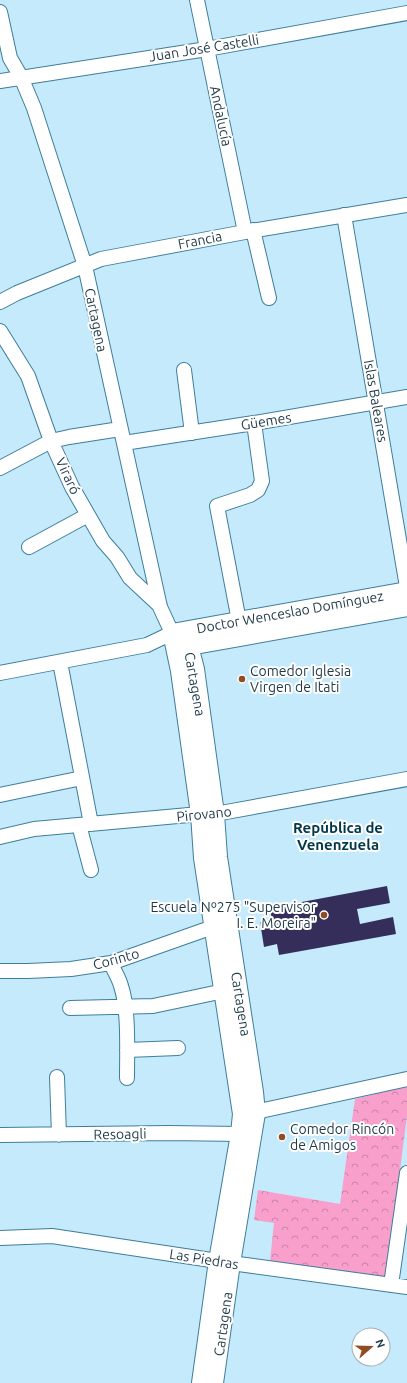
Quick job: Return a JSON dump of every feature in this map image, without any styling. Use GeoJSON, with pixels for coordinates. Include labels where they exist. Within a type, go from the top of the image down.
{"type":"FeatureCollection","features":[{"type":"Feature","properties":{"kind":"main road","name":"Doctor Wenceslao Domínguez"},"geometry":{"type":"LineString","coordinates":[[179,643],[239,622],[407,591]]}},
{"type":"Feature","properties":{"kind":"main road","name":"Doctor Wenceslao Domínguez"},"geometry":{"type":"LineString","coordinates":[[179,643],[407,607]]}},
{"type":"Feature","properties":{"kind":"main road","name":"Cartagena"},"geometry":{"type":"LineString","coordinates":[[179,643],[180,671],[208,814],[203,858],[221,925],[249,1114],[224,1262],[201,1383]]}},
{"type":"Feature","properties":{"kind":"main road","name":"Cartagena"},"geometry":{"type":"LineString","coordinates":[[214,1383],[224,1262],[240,1134],[249,1114],[224,991],[221,925]]}},
{"type":"Feature","properties":{"kind":"street","name":"Andalucía"},"geometry":{"type":"LineString","coordinates":[[197,0],[249,231],[269,298]]}},
{"type":"Feature","properties":{"kind":"street","name":"Cartagena"},"geometry":{"type":"LineString","coordinates":[[0,12],[10,58],[21,77],[34,108],[85,266],[160,607],[179,643]]}},
{"type":"Feature","properties":{"kind":"street","name":"Juan José Castelli"},"geometry":{"type":"LineString","coordinates":[[0,81],[207,49],[407,13]]}},
{"type":"Feature","properties":{"kind":"street","name":"Francia"},"geometry":{"type":"LineString","coordinates":[[0,302],[17,293],[101,259],[249,231],[407,204]]}},
{"type":"Feature","properties":{"kind":"street","name":"Islas Baleares"},"geometry":{"type":"LineString","coordinates":[[344,215],[407,588]]}},
{"type":"Feature","properties":{"kind":"street","name":"Viraró"},"geometry":{"type":"LineString","coordinates":[[0,331],[28,376],[51,441],[72,487],[103,541],[117,557],[130,578],[160,607]]}},
{"type":"Feature","properties":{"kind":"street"},"geometry":{"type":"LineString","coordinates":[[184,370],[192,433]]}},
{"type":"Feature","properties":{"kind":"street","name":"Güemes"},"geometry":{"type":"LineString","coordinates":[[124,443],[407,397]]}},
{"type":"Feature","properties":{"kind":"street"},"geometry":{"type":"LineString","coordinates":[[239,622],[217,506],[250,495],[258,490],[262,482],[254,423]]}},
{"type":"Feature","properties":{"kind":"street"},"geometry":{"type":"LineString","coordinates":[[0,468],[51,441],[120,429]]}},
{"type":"Feature","properties":{"kind":"street"},"geometry":{"type":"LineString","coordinates":[[29,546],[88,515]]}},
{"type":"Feature","properties":{"kind":"street"},"geometry":{"type":"LineString","coordinates":[[0,673],[146,645],[179,643]]}},
{"type":"Feature","properties":{"kind":"street"},"geometry":{"type":"LineString","coordinates":[[60,662],[82,778],[85,824],[91,870]]}},
{"type":"Feature","properties":{"kind":"street"},"geometry":{"type":"LineString","coordinates":[[0,795],[82,778]]}},
{"type":"Feature","properties":{"kind":"street","name":"Pirovano"},"geometry":{"type":"LineString","coordinates":[[0,837],[34,829],[208,814],[407,779]]}},
{"type":"Feature","properties":{"kind":"street","name":"Corinto"},"geometry":{"type":"LineString","coordinates":[[0,970],[28,971],[71,969],[111,963],[221,925]]}},
{"type":"Feature","properties":{"kind":"street"},"geometry":{"type":"LineString","coordinates":[[111,963],[122,987],[125,1007],[127,1078]]}},
{"type":"Feature","properties":{"kind":"street"},"geometry":{"type":"LineString","coordinates":[[70,1008],[153,1006],[224,991]]}},
{"type":"Feature","properties":{"kind":"street"},"geometry":{"type":"LineString","coordinates":[[127,1050],[178,1048]]}},
{"type":"Feature","properties":{"kind":"street"},"geometry":{"type":"LineString","coordinates":[[57,1077],[59,1135]]}},
{"type":"Feature","properties":{"kind":"street"},"geometry":{"type":"LineString","coordinates":[[249,1114],[407,1079]]}},
{"type":"Feature","properties":{"kind":"street","name":"Resoagli"},"geometry":{"type":"LineString","coordinates":[[0,1135],[170,1133],[240,1134]]}},
{"type":"Feature","properties":{"kind":"street"},"geometry":{"type":"LineString","coordinates":[[391,1285],[405,1208],[407,1173]]}},
{"type":"Feature","properties":{"kind":"street","name":"Las Piedras"},"geometry":{"type":"LineString","coordinates":[[0,1238],[52,1236],[224,1262],[407,1287]]}},
{"type":"Feature","properties":{"kind":"green space"},"geometry":{"type":"Polygon","coordinates":[[[407,1086],[407,1116],[386,1278],[270,1261],[274,1223],[254,1220],[258,1190],[340,1204],[355,1099],[407,1086]]]}},
{"type":"Feature","properties":{"kind":"building"},"geometry":{"type":"Polygon","coordinates":[[[387,886],[390,903],[357,909],[360,924],[393,917],[396,934],[279,955],[277,944],[264,947],[260,922],[272,920],[270,908],[387,886]]]}},
{"type":"Feature","properties":{"kind":"place","name":"Comedor Iglesia Virgen de Itati"},"geometry":{"type":"Point","coordinates":[242,679]}},
{"type":"Feature","properties":{"kind":"place","name":"Escuela Nº275 \"Supervisor I. E. Moreira\""},"geometry":{"type":"Point","coordinates":[324,915]}},
{"type":"Feature","properties":{"kind":"place","name":"Comedor Rincón de Amigos"},"geometry":{"type":"Point","coordinates":[282,1137]}},
{"type":"Feature","properties":{"kind":"district","name":"República de Venenzuela"},"geometry":{"type":"Point","coordinates":[338,836]}}]}
